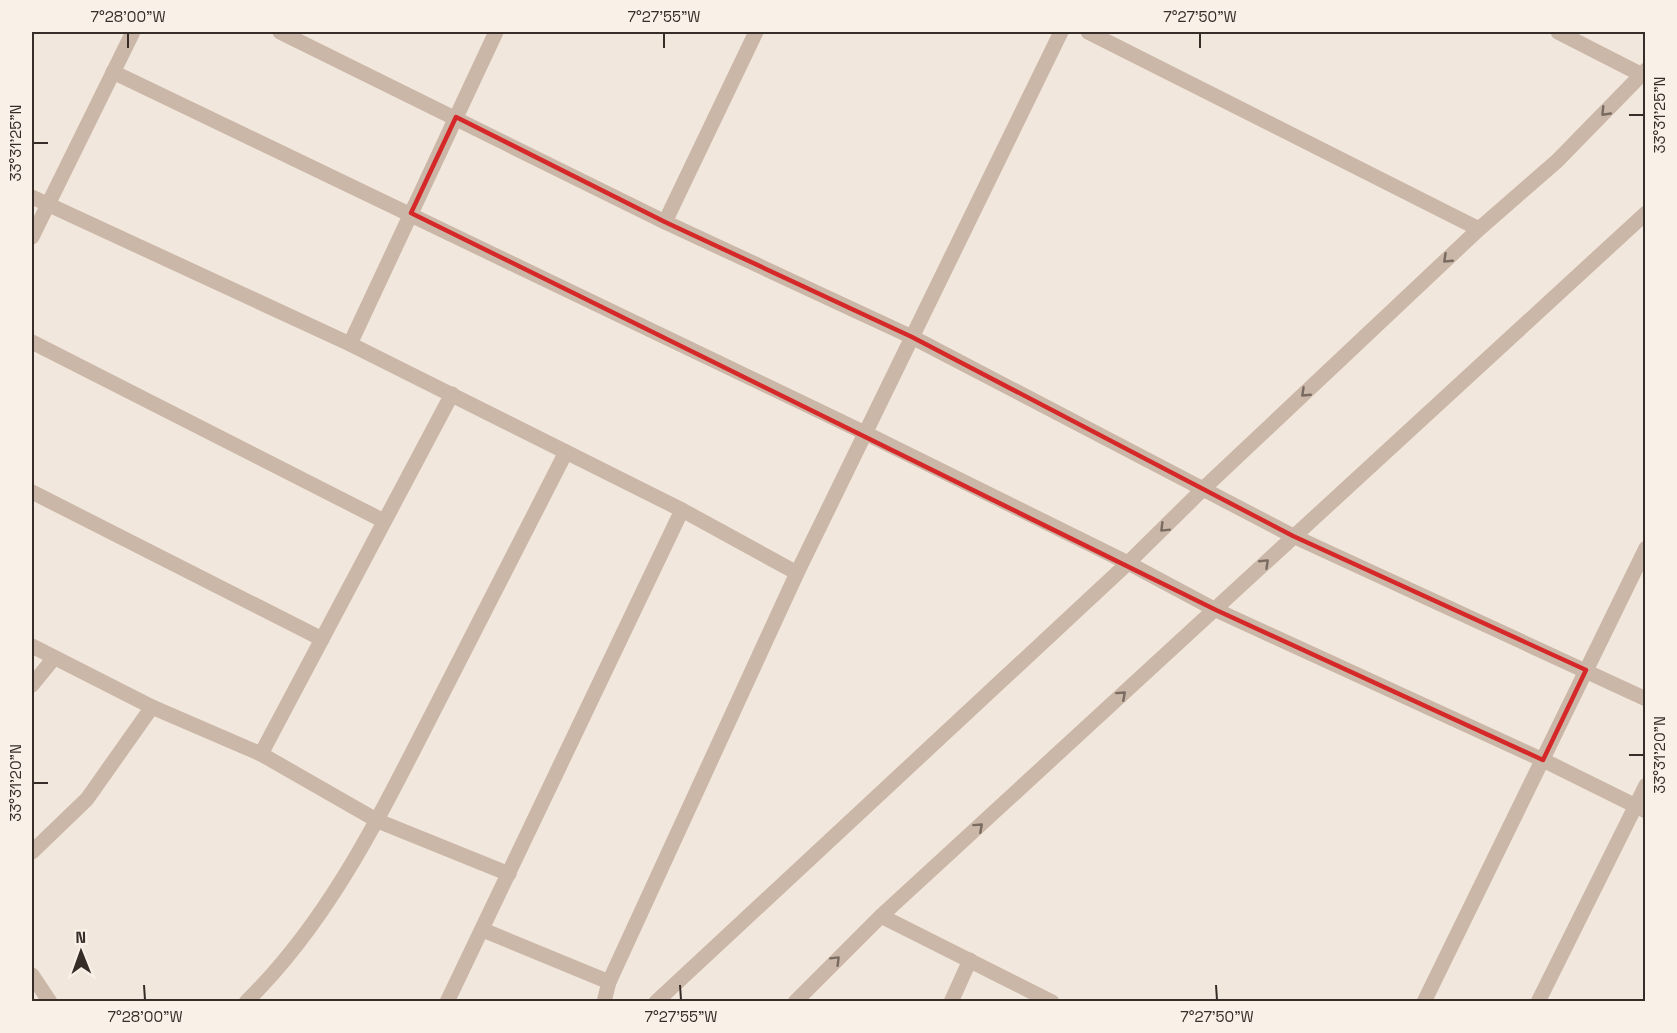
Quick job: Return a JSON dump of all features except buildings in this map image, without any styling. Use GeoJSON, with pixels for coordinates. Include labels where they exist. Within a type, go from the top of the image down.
{"type":"FeatureCollection","features":[{"type":"Feature","properties":{"kind":"street"},"geometry":{"type":"LineString","coordinates":[[32,237],[133,32]]}},
{"type":"Feature","properties":{"kind":"street"},"geometry":{"type":"LineString","coordinates":[[280,32],[665,222],[912,337],[1293,536],[1646,699]]}},
{"type":"Feature","properties":{"kind":"street"},"geometry":{"type":"LineString","coordinates":[[350,344],[496,32]]}},
{"type":"Feature","properties":{"kind":"street"},"geometry":{"type":"LineString","coordinates":[[665,222],[756,32]]}},
{"type":"Feature","properties":{"kind":"street"},"geometry":{"type":"LineString","coordinates":[[604,1002],[609,982],[797,573],[1061,32]]}},
{"type":"Feature","properties":{"kind":"street"},"geometry":{"type":"LineString","coordinates":[[1088,32],[1479,229]]}},
{"type":"Feature","properties":{"kind":"street"},"geometry":{"type":"LineString","coordinates":[[656,1002],[1128,563],[1203,489],[1479,229],[1557,160],[1644,74],[1558,32]]}},
{"type":"Feature","properties":{"kind":"street"},"geometry":{"type":"LineString","coordinates":[[113,72],[411,213],[865,433],[1128,563],[1216,610],[1543,760],[1640,809]]}},
{"type":"Feature","properties":{"kind":"street"},"geometry":{"type":"LineString","coordinates":[[32,197],[350,344],[452,394],[682,510],[797,573]]}},
{"type":"Feature","properties":{"kind":"street"},"geometry":{"type":"LineString","coordinates":[[795,1002],[881,916],[1646,213]]}},
{"type":"Feature","properties":{"kind":"street"},"geometry":{"type":"LineString","coordinates":[[32,342],[384,521]]}},
{"type":"Feature","properties":{"kind":"street"},"geometry":{"type":"LineString","coordinates":[[261,754],[452,394]]}},
{"type":"Feature","properties":{"kind":"street"},"geometry":{"type":"LineString","coordinates":[[246,1002],[276,973],[335,894],[378,821],[566,452]]}},
{"type":"Feature","properties":{"kind":"street"},"geometry":{"type":"LineString","coordinates":[[32,492],[322,639]]}},
{"type":"Feature","properties":{"kind":"street"},"geometry":{"type":"LineString","coordinates":[[447,1002],[682,510]]}},
{"type":"Feature","properties":{"kind":"street"},"geometry":{"type":"LineString","coordinates":[[1424,1002],[1646,548]]}},
{"type":"Feature","properties":{"kind":"street"},"geometry":{"type":"LineString","coordinates":[[32,645],[152,707],[261,754],[378,821],[509,874]]}},
{"type":"Feature","properties":{"kind":"street"},"geometry":{"type":"LineString","coordinates":[[32,685],[54,658]]}},
{"type":"Feature","properties":{"kind":"street"},"geometry":{"type":"LineString","coordinates":[[32,852],[87,800],[152,707]]}},
{"type":"Feature","properties":{"kind":"street"},"geometry":{"type":"LineString","coordinates":[[1538,1002],[1640,809],[1646,785]]}},
{"type":"Feature","properties":{"kind":"street"},"geometry":{"type":"LineString","coordinates":[[881,916],[1052,1002]]}},
{"type":"Feature","properties":{"kind":"street"},"geometry":{"type":"LineString","coordinates":[[483,930],[609,982]]}},
{"type":"Feature","properties":{"kind":"street"},"geometry":{"type":"LineString","coordinates":[[951,1002],[970,960]]}},
{"type":"Feature","properties":{"kind":"street"},"geometry":{"type":"LineString","coordinates":[[32,975],[50,1002]]}},
{"type":"Feature","properties":{"kind":"highlighted area"},"geometry":{"type":"Polygon","coordinates":[[[456,117],[665,222],[912,337],[1293,536],[1586,670],[1543,760],[1216,610],[411,213],[456,117]]]}}]}
